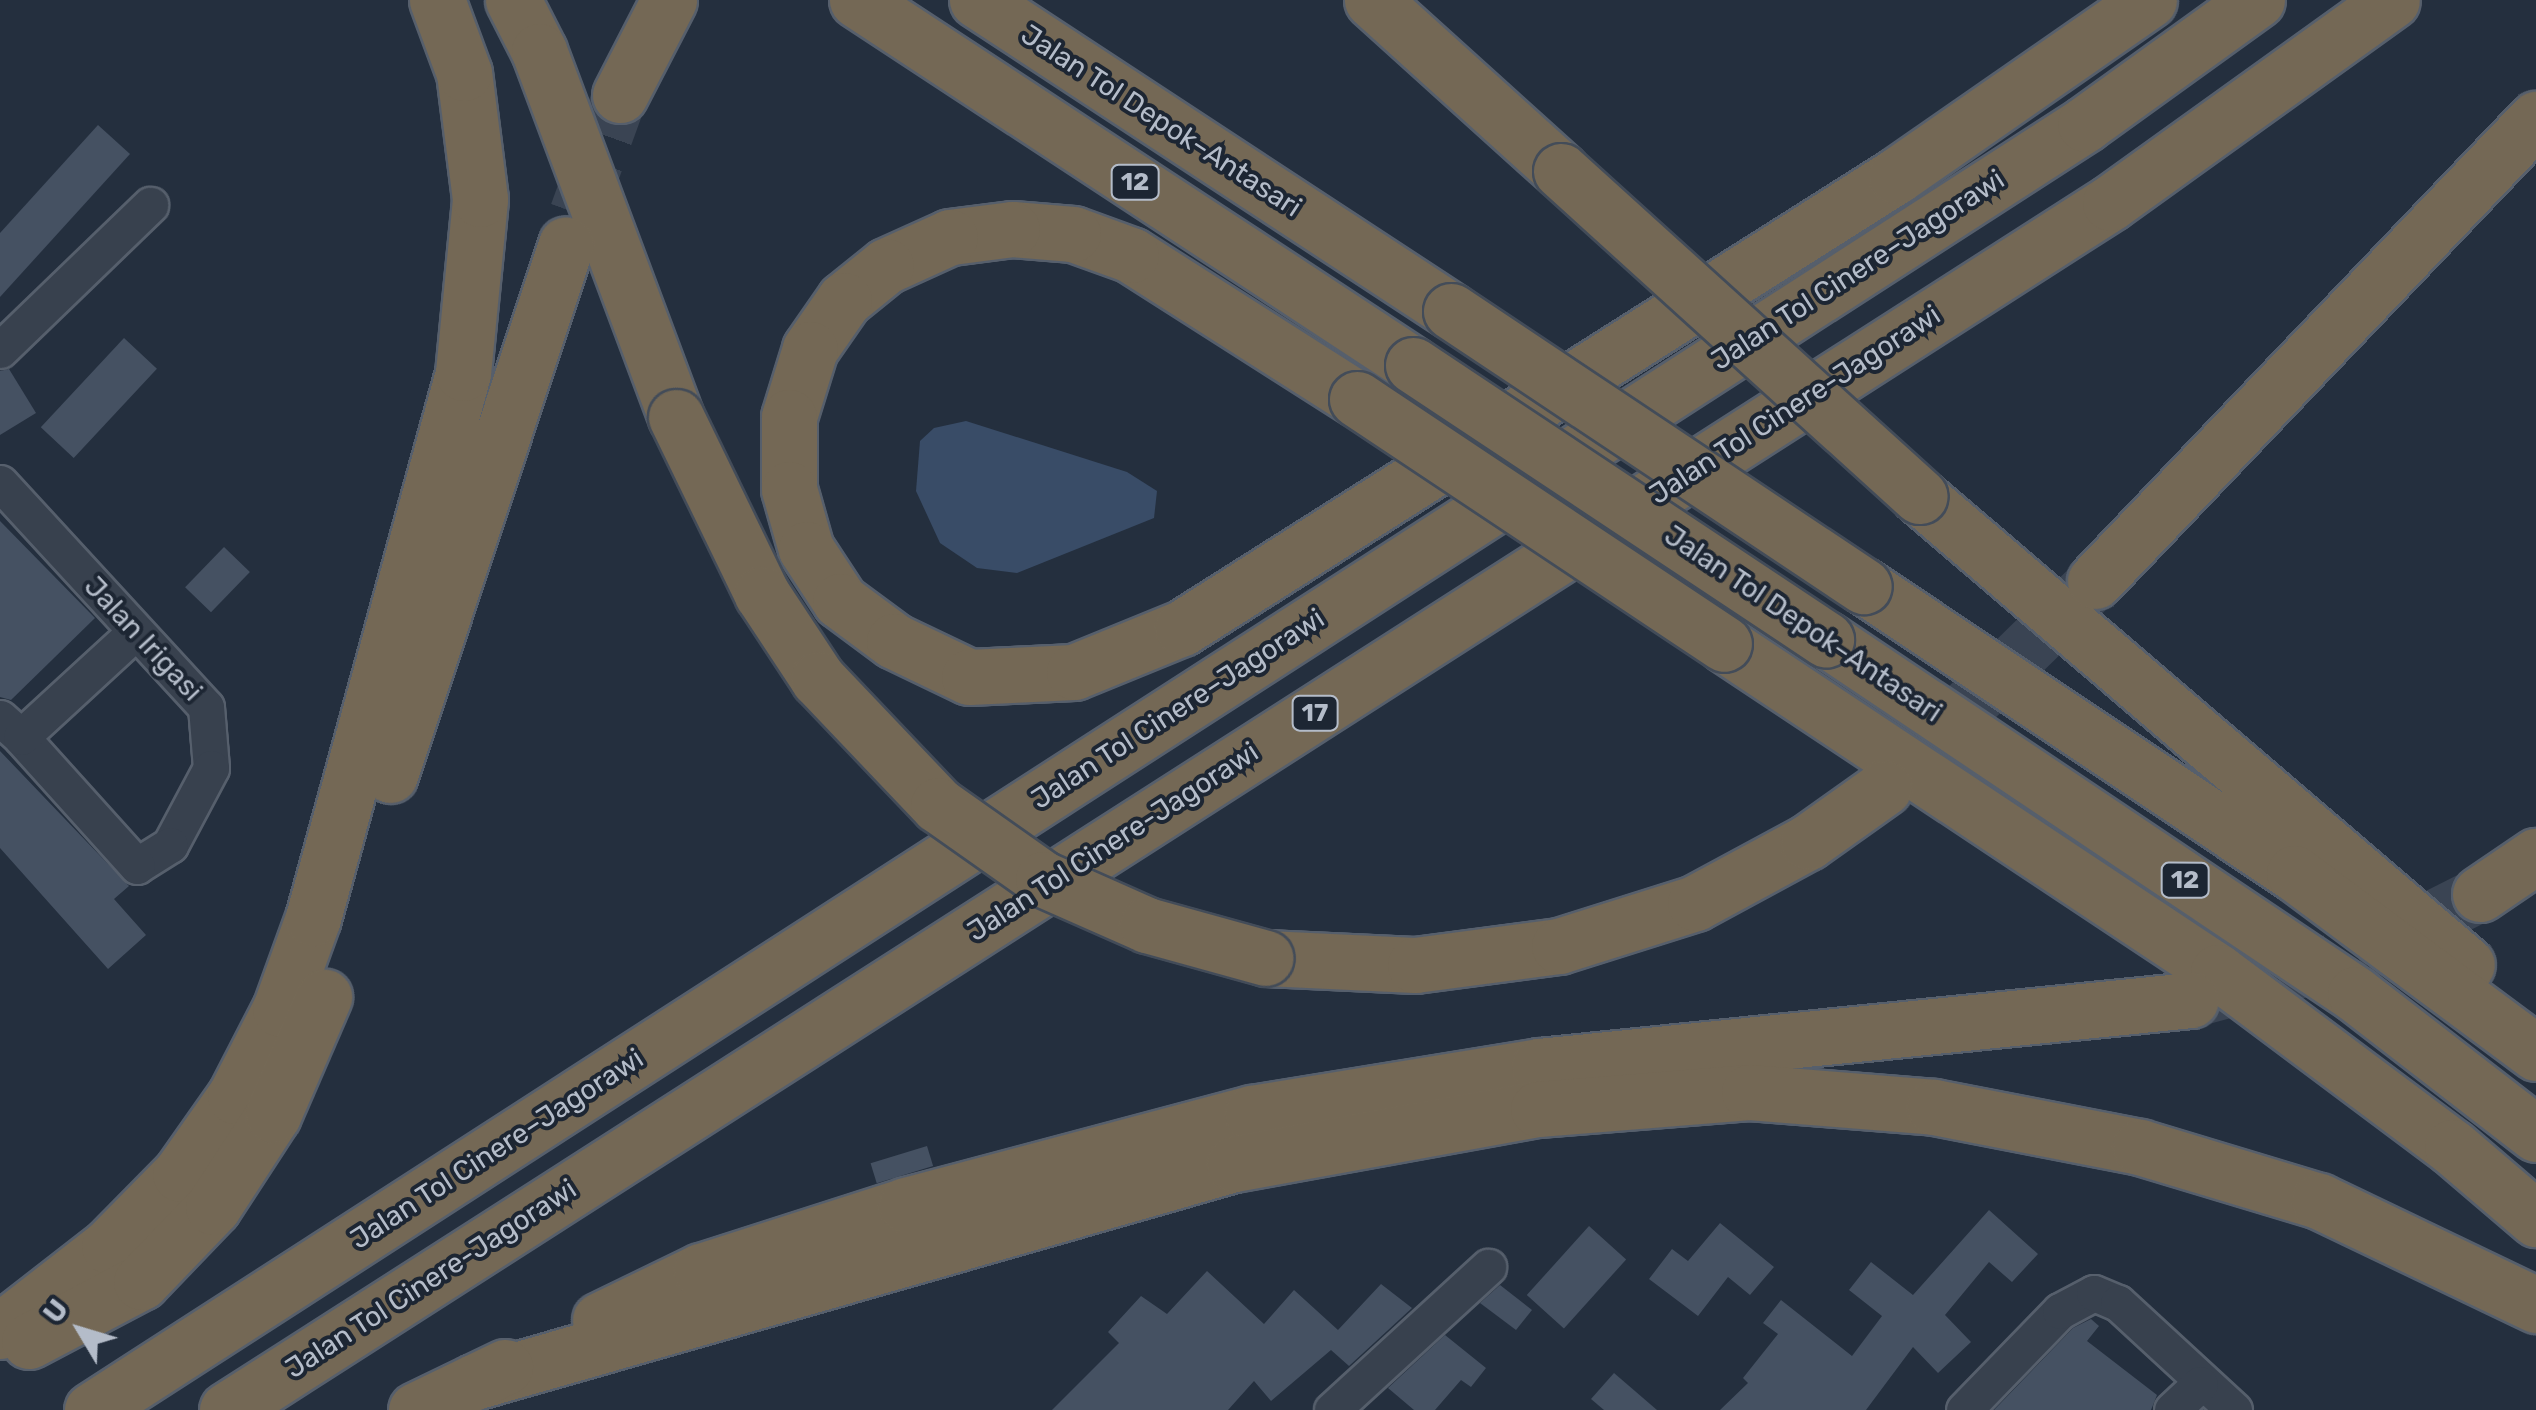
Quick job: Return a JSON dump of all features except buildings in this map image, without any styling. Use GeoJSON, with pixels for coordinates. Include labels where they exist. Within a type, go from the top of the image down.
{"type":"FeatureCollection","features":[{"type":"Feature","properties":{"kind":"highway"},"geometry":{"type":"LineString","coordinates":[[0,1331],[109,1246],[180,1174],[235,1096],[280,1009],[313,918],[462,374],[480,198],[464,73],[438,0]]}},
{"type":"Feature","properties":{"kind":"highway"},"geometry":{"type":"LineString","coordinates":[[514,0],[676,417],[762,594],[818,678],[938,806],[1043,879],[1147,924],[1266,958],[1415,965],[1560,946],[1695,903],[1808,842],[1884,788]]}},
{"type":"Feature","properties":{"kind":"highway"},"geometry":{"type":"LineString","coordinates":[[620,95],[669,0]]}},
{"type":"Feature","properties":{"kind":"highway","name":"Jalan Tol Depok–Antasari"},"geometry":{"type":"LineString","coordinates":[[857,0],[1826,639],[2355,994],[2536,1134]]}},
{"type":"Feature","properties":{"kind":"highway","name":"Jalan Tol Depok–Antasari"},"geometry":{"type":"LineString","coordinates":[[976,0],[2294,873],[2536,1053]]}},
{"type":"Feature","properties":{"kind":"highway"},"geometry":{"type":"LineString","coordinates":[[1372,0],[1918,496],[2411,911],[2536,1032]]}},
{"type":"Feature","properties":{"kind":"highway"},"geometry":{"type":"LineString","coordinates":[[2149,0],[1896,176],[1182,628],[1074,672],[969,676],[894,642],[840,601],[806,549],[789,489],[789,417],[810,349],[844,300],[886,266],[950,237],[1012,229],[1074,234],[1130,254],[1358,399],[1724,644],[2218,972],[2452,1147],[2536,1220]]}},
{"type":"Feature","properties":{"kind":"highway","name":"Jalan Tol Cinere–Jagorawi"},"geometry":{"type":"LineString","coordinates":[[92,1410],[2068,135],[2257,0]]}},
{"type":"Feature","properties":{"kind":"highway","name":"Jalan Tol Cinere-Jagorawi"},"geometry":{"type":"LineString","coordinates":[[227,1410],[2110,203],[2392,0]]}},
{"type":"Feature","properties":{"kind":"highway"},"geometry":{"type":"LineString","coordinates":[[2095,581],[2536,119]]}},
{"type":"Feature","properties":{"kind":"highway"},"geometry":{"type":"LineString","coordinates":[[0,1356],[141,1282],[213,1206],[273,1115],[323,1000],[406,722],[566,244]]}},
{"type":"Feature","properties":{"kind":"highway"},"geometry":{"type":"LineString","coordinates":[[2480,894],[2536,856]]}},
{"type":"Feature","properties":{"kind":"highway"},"geometry":{"type":"LineString","coordinates":[[416,1410],[700,1270],[906,1206],[1252,1113],[1539,1066],[2192,1000]]}},
{"type":"Feature","properties":{"kind":"highway"},"geometry":{"type":"LineString","coordinates":[[474,1382],[1234,1164],[1538,1109],[1749,1092],[1934,1107],[2140,1147],[2319,1201],[2536,1305]]}},
{"type":"Feature","properties":{"kind":"street"},"geometry":{"type":"LineString","coordinates":[[0,350],[150,206]]}},
{"type":"Feature","properties":{"kind":"street","name":"Jalan Irigasi"},"geometry":{"type":"LineString","coordinates":[[0,483],[206,707],[211,768],[170,844],[138,866],[10,728]]}},
{"type":"Feature","properties":{"kind":"street"},"geometry":{"type":"LineString","coordinates":[[10,728],[135,632]]}},
{"type":"Feature","properties":{"kind":"street"},"geometry":{"type":"LineString","coordinates":[[1332,1410],[1488,1267]]}},
{"type":"Feature","properties":{"kind":"street"},"geometry":{"type":"LineString","coordinates":[[1964,1410],[2060,1312],[2094,1293],[2118,1303],[2200,1384],[2234,1410]]}},
{"type":"Feature","properties":{"kind":"street"},"geometry":{"type":"LineString","coordinates":[[2172,1410],[2200,1384]]}},
{"type":"Feature","properties":{"kind":"water"},"geometry":{"type":"Polygon","coordinates":[[[966,421],[1127,472],[1157,491],[1154,518],[1017,573],[977,568],[940,543],[916,491],[920,441],[934,428],[966,421]]]}},
{"type":"Feature","properties":{"kind":"tunnel"},"geometry":{"type":"LineString","coordinates":[[577,213],[620,95]]}},
{"type":"Feature","properties":{"kind":"tunnel"},"geometry":{"type":"LineString","coordinates":[[1884,788],[2093,583]]}},
{"type":"Feature","properties":{"kind":"tunnel"},"geometry":{"type":"LineString","coordinates":[[2198,998],[2363,953],[2480,894]]}}]}
